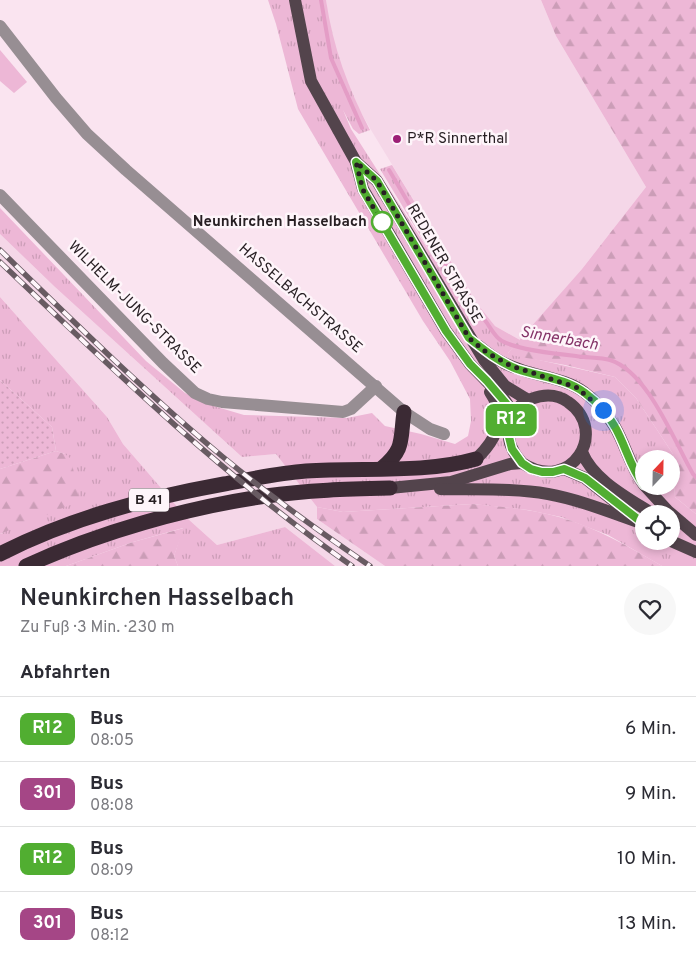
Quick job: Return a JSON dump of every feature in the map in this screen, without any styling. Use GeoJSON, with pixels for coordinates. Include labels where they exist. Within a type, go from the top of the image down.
{"type":"FeatureCollection","features":[{"type":"Feature","properties":{"kind":"highway"},"geometry":{"type":"LineString","coordinates":[[382,468],[392,459],[401,444],[404,412]]}},
{"type":"Feature","properties":{"kind":"highway"},"geometry":{"type":"LineString","coordinates":[[401,444],[410,460],[419,468]]}},
{"type":"Feature","properties":{"kind":"highway","name":"B 41"},"geometry":{"type":"LineString","coordinates":[[0,554],[63,526],[131,504],[196,489],[304,471],[419,468],[453,465],[476,459]]}},
{"type":"Feature","properties":{"kind":"highway","name":"B 41"},"geometry":{"type":"LineString","coordinates":[[26,566],[103,536],[206,507],[266,496],[346,489],[390,488]]}},
{"type":"Feature","properties":{"kind":"main road","name":"REDENER STRASSE"},"geometry":{"type":"LineString","coordinates":[[295,0],[311,81],[356,162],[363,190],[446,331],[470,364],[504,399],[510,408],[512,418]]}},
{"type":"Feature","properties":{"kind":"main road","name":"REDENER STRASSE"},"geometry":{"type":"LineString","coordinates":[[356,162],[377,181],[469,338],[484,360],[506,386],[528,400]]}},
{"type":"Feature","properties":{"kind":"main road"},"geometry":{"type":"LineString","coordinates":[[469,338],[486,352],[511,366],[567,383],[588,395],[603,410],[615,428],[635,472]]}},
{"type":"Feature","properties":{"kind":"main road"},"geometry":{"type":"LineString","coordinates":[[470,364],[494,398],[499,414],[499,422],[494,438],[490,445],[476,459]]}},
{"type":"Feature","properties":{"kind":"main road"},"geometry":{"type":"LineString","coordinates":[[528,400],[552,395],[564,399],[574,406],[582,416],[586,428],[586,440],[582,452],[577,459],[564,469]]}},
{"type":"Feature","properties":{"kind":"main road","name":"B 41"},"geometry":{"type":"LineString","coordinates":[[476,459],[488,455],[500,447],[508,433],[516,411],[528,400]]}},
{"type":"Feature","properties":{"kind":"main road"},"geometry":{"type":"LineString","coordinates":[[508,433],[512,449],[522,463]]}},
{"type":"Feature","properties":{"kind":"main road"},"geometry":{"type":"LineString","coordinates":[[582,452],[586,463],[593,471],[640,505]]}},
{"type":"Feature","properties":{"kind":"main road","name":"B 41"},"geometry":{"type":"LineString","coordinates":[[390,488],[452,482],[510,464],[522,463],[531,469],[542,472],[564,469],[585,478],[635,517]]}},
{"type":"Feature","properties":{"kind":"main road","name":"B 41"},"geometry":{"type":"LineString","coordinates":[[390,488],[516,491],[549,494],[588,504],[635,521]]}},
{"type":"Feature","properties":{"kind":"main road"},"geometry":{"type":"LineString","coordinates":[[653,495],[696,536]]}},
{"type":"Feature","properties":{"kind":"main road"},"geometry":{"type":"LineString","coordinates":[[680,529],[696,536]]}},
{"type":"Feature","properties":{"kind":"main road"},"geometry":{"type":"LineString","coordinates":[[680,545],[696,552]]}},
{"type":"Feature","properties":{"kind":"street","name":"HASSELBACHSTRASSE"},"geometry":{"type":"LineString","coordinates":[[0,26],[56,98],[87,134],[126,170],[404,412],[430,429],[444,434]]}},
{"type":"Feature","properties":{"kind":"street","name":"WILHELM-JUNG-STRASSE"},"geometry":{"type":"LineString","coordinates":[[0,195],[156,356],[195,393],[208,399],[222,402],[343,412],[352,409],[376,386]]}},
{"type":"Feature","properties":{"kind":"shaded area"},"geometry":{"type":"Polygon","coordinates":[[[326,0],[541,0],[556,36],[646,187],[582,269],[520,340],[495,326],[475,301],[360,111],[338,60],[329,24],[326,0]]]}},
{"type":"Feature","properties":{"kind":"shaded area"},"geometry":{"type":"Polygon","coordinates":[[[0,234],[55,287],[242,457],[276,454],[317,507],[317,519],[385,566],[335,566],[285,527],[217,545],[187,518],[123,444],[107,417],[0,297],[0,234]]]}},
{"type":"Feature","properties":{"kind":"green space"},"geometry":{"type":"Polygon","coordinates":[[[268,0],[326,0],[342,67],[370,130],[359,134],[353,129],[343,110],[351,129],[438,265],[380,169],[392,165],[475,301],[495,326],[520,340],[508,353],[615,377],[636,398],[670,450],[635,450],[635,495],[675,495],[696,514],[696,566],[662,566],[608,535],[561,517],[528,510],[472,504],[343,512],[317,507],[276,454],[242,457],[55,287],[0,234],[0,208],[146,361],[185,393],[217,407],[244,415],[347,418],[372,413],[385,426],[455,444],[468,436],[471,421],[470,399],[450,361],[423,321],[298,109],[268,0]]]}},
{"type":"Feature","properties":{"kind":"green space"},"geometry":{"type":"Polygon","coordinates":[[[541,0],[696,0],[696,514],[675,497],[675,495],[680,495],[680,450],[670,450],[636,398],[615,377],[510,355],[508,353],[582,269],[646,187],[556,36],[541,0]]]}},
{"type":"Feature","properties":{"kind":"green space"},"geometry":{"type":"Polygon","coordinates":[[[0,50],[27,82],[14,93],[0,81],[0,50]]]}},
{"type":"Feature","properties":{"kind":"green space"},"geometry":{"type":"Polygon","coordinates":[[[0,297],[107,417],[123,444],[187,518],[217,545],[285,527],[335,566],[178,566],[174,556],[183,528],[133,542],[66,566],[0,566],[0,534],[3,533],[65,454],[56,451],[52,427],[0,380],[0,297]]]}},
{"type":"Feature","properties":{"kind":"green space"},"geometry":{"type":"Polygon","coordinates":[[[0,380],[52,427],[56,451],[0,469],[0,380]]]}},
{"type":"Feature","properties":{"kind":"green space"},"geometry":{"type":"Polygon","coordinates":[[[56,451],[65,454],[71,459],[80,501],[0,534],[0,469],[56,451]]]}},
{"type":"Feature","properties":{"kind":"green space"},"geometry":{"type":"Polygon","coordinates":[[[472,504],[527,510],[573,521],[612,538],[662,566],[385,566],[317,519],[317,507],[343,512],[472,504]]]}},
{"type":"Feature","properties":{"kind":"green space"},"geometry":{"type":"Polygon","coordinates":[[[184,528],[174,556],[178,566],[66,566],[133,542],[184,528]]]}},
{"type":"Feature","properties":{"kind":"waterway","name":"Sinnerbach"},"geometry":{"type":"LineString","coordinates":[[321,0],[331,58],[362,128]]}},
{"type":"Feature","properties":{"kind":"waterway","name":"Sinnerbach"},"geometry":{"type":"LineString","coordinates":[[389,170],[448,268],[498,338],[509,344],[527,349],[606,359],[624,367],[636,378],[659,409],[696,477]]}},
{"type":"Feature","properties":{"kind":"railway"},"geometry":{"type":"LineString","coordinates":[[0,250],[110,356],[194,432],[277,500],[370,566]]}},
{"type":"Feature","properties":{"kind":"railway"},"geometry":{"type":"LineString","coordinates":[[0,262],[170,421],[259,496],[352,566]]}},
{"type":"Feature","properties":{"kind":"bus line","name":"R12"},"geometry":{"type":"LineString","coordinates":[[635,472],[615,428],[603,410],[584,392],[567,383],[519,370],[486,352],[469,338],[377,181],[356,162],[363,190],[446,331],[470,364],[504,399],[510,408],[512,418],[508,433],[512,449],[522,463],[531,469],[542,472],[564,469],[585,478],[635,517]]}},
{"type":"Feature","properties":{"kind":"place","name":"P*R Sinnerthal"},"geometry":{"type":"Point","coordinates":[397,139]}},
{"type":"Feature","properties":{"kind":"place","name":"Neunkirchen Hasselbach"},"geometry":{"type":"Point","coordinates":[382,222]}},
{"type":"Feature","properties":{"kind":"route"},"geometry":{"type":"LineString","coordinates":[[382,222],[363,190],[356,162],[377,181],[469,338],[486,352],[519,370],[542,375],[576,387],[603,410]]}}]}
